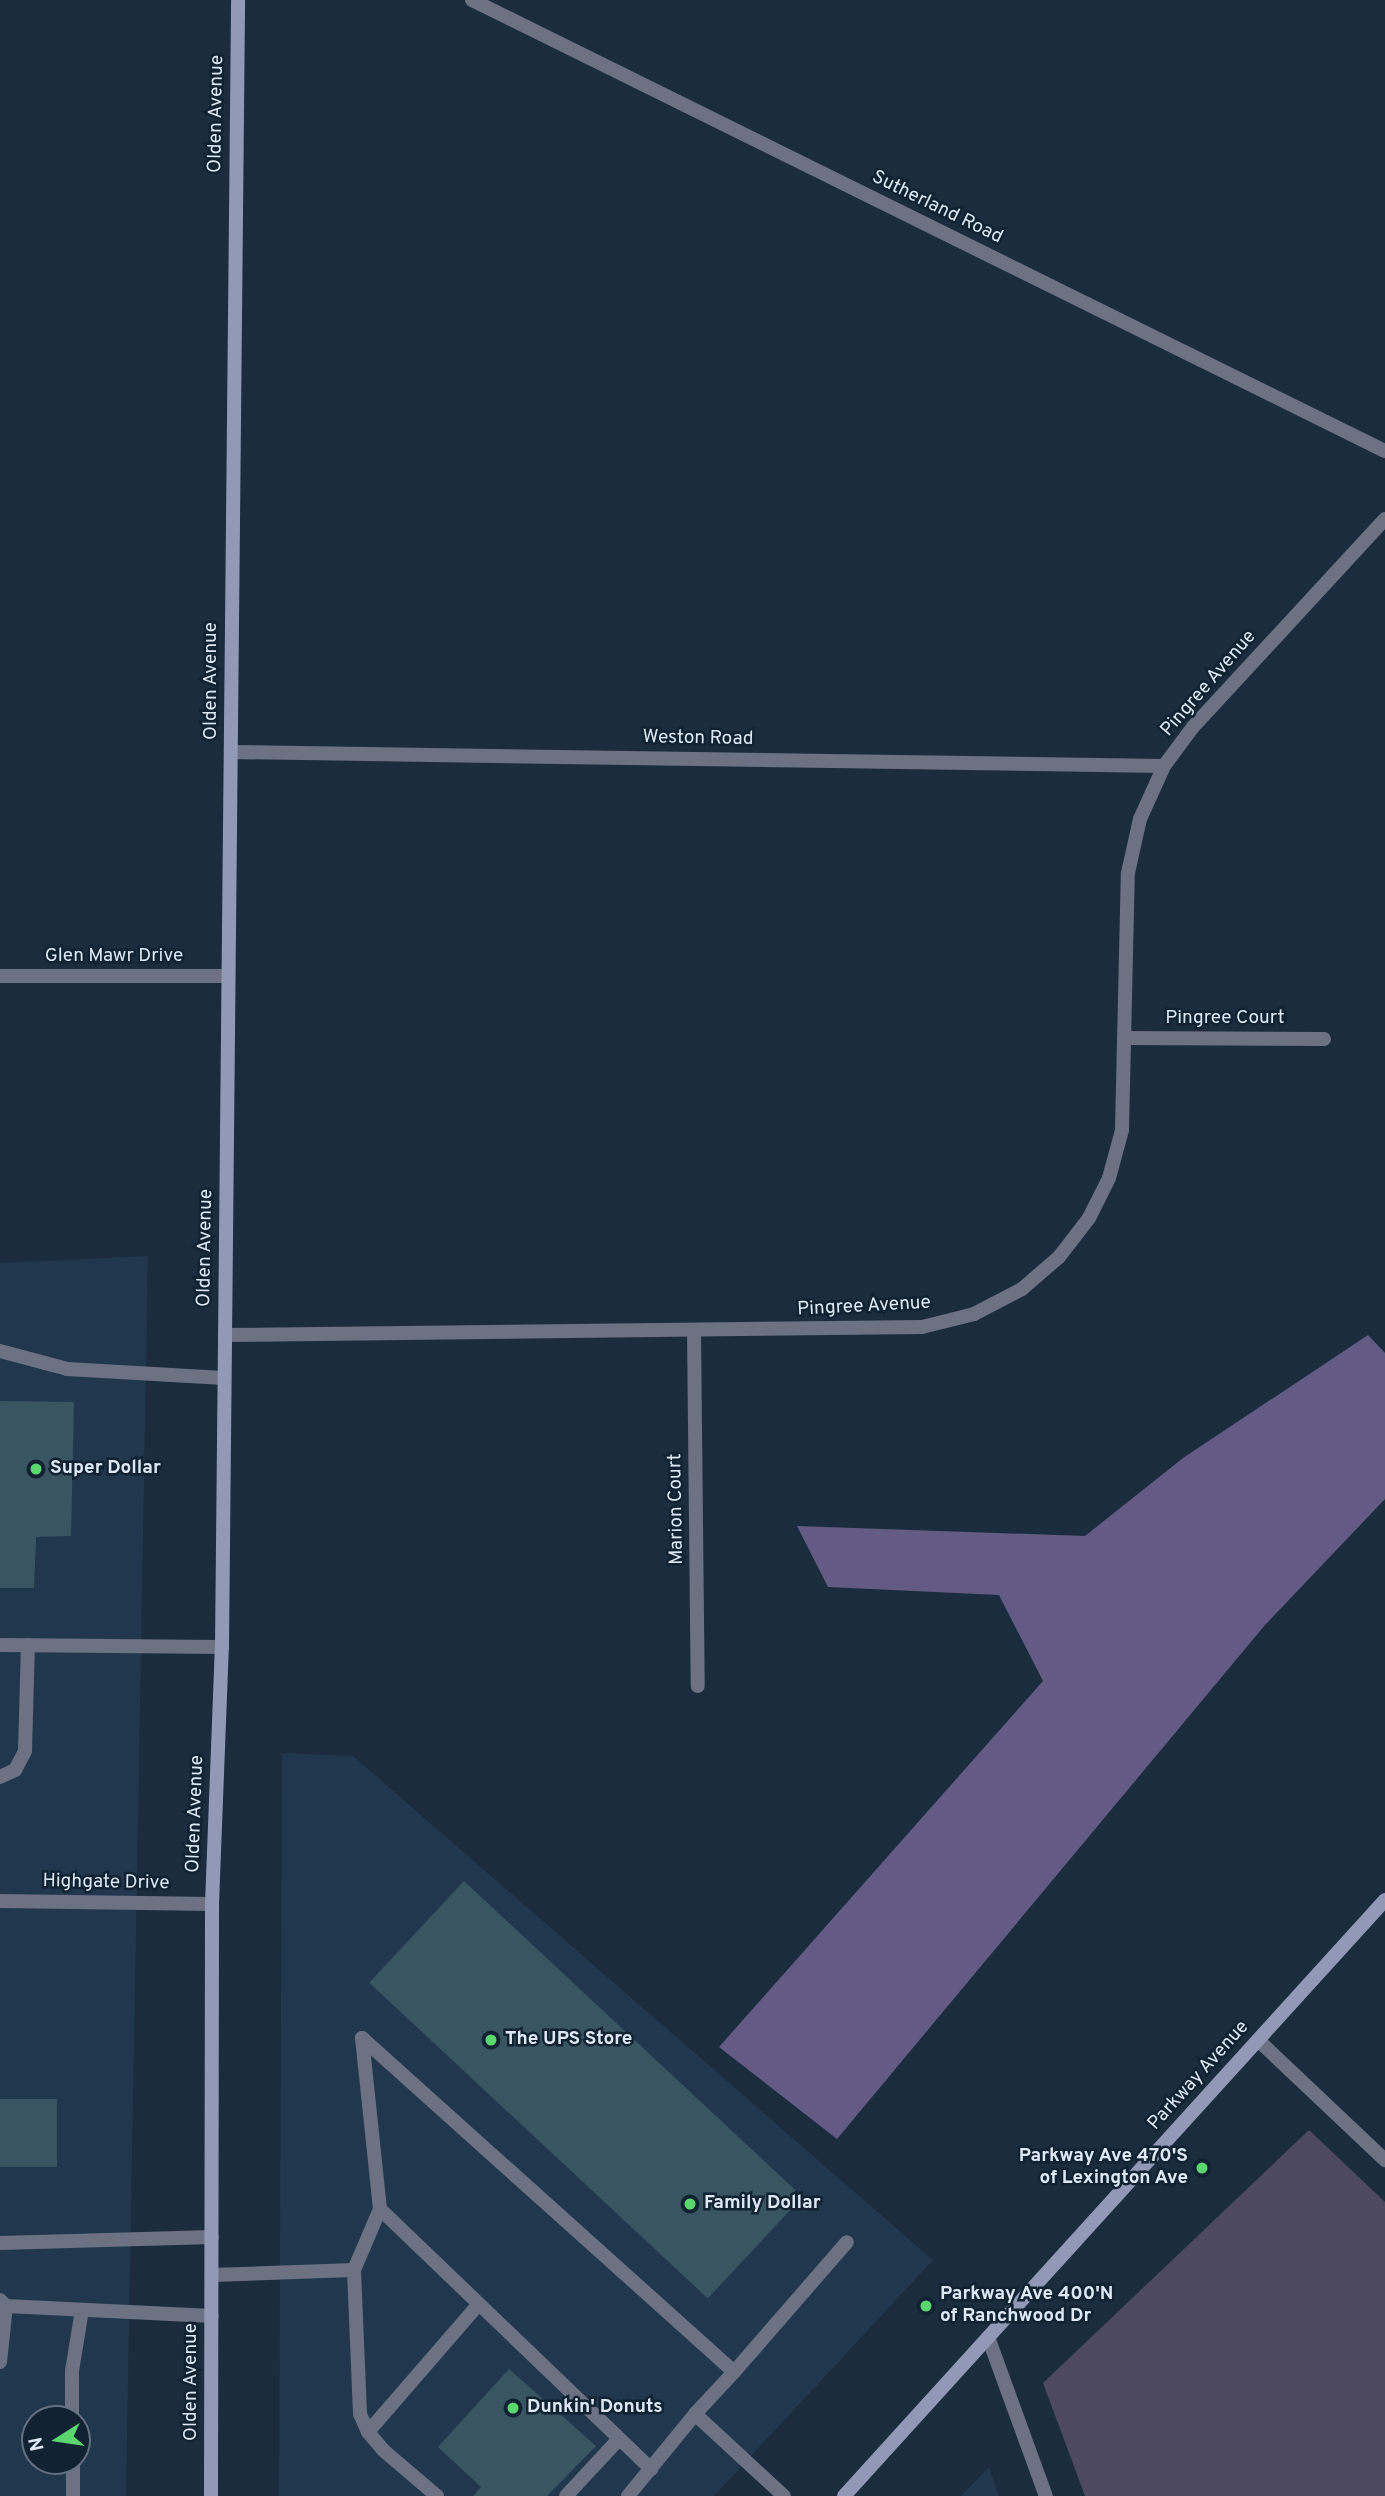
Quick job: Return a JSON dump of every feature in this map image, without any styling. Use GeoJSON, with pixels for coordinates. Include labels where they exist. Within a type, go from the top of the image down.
{"type":"FeatureCollection","features":[{"type":"Feature","properties":{"kind":"main road","name":"Olden Avenue"},"geometry":{"type":"LineString","coordinates":[[211,2496],[212,1904],[222,1647],[238,0]]}},
{"type":"Feature","properties":{"kind":"main road","name":"Parkway Avenue"},"geometry":{"type":"LineString","coordinates":[[844,2496],[1385,1900]]}},
{"type":"Feature","properties":{"kind":"street","name":"Sutherland Road"},"geometry":{"type":"LineString","coordinates":[[472,0],[1385,451]]}},
{"type":"Feature","properties":{"kind":"street","name":"Pingree Avenue"},"geometry":{"type":"LineString","coordinates":[[225,1335],[922,1327],[974,1314],[1021,1289],[1059,1257],[1089,1218],[1110,1178],[1122,1130],[1128,873],[1140,819],[1164,766],[1193,727],[1385,519]]}},
{"type":"Feature","properties":{"kind":"street","name":"Weston Road"},"geometry":{"type":"LineString","coordinates":[[231,752],[1164,766]]}},
{"type":"Feature","properties":{"kind":"street","name":"Glen Mawr Drive"},"geometry":{"type":"LineString","coordinates":[[0,976],[229,976]]}},
{"type":"Feature","properties":{"kind":"street","name":"Pingree Court"},"geometry":{"type":"LineString","coordinates":[[1125,1038],[1324,1039]]}},
{"type":"Feature","properties":{"kind":"street","name":"Marion Court"},"geometry":{"type":"LineString","coordinates":[[694,1331],[698,1686]]}},
{"type":"Feature","properties":{"kind":"street"},"geometry":{"type":"LineString","coordinates":[[0,1351],[66,1368],[224,1378]]}},
{"type":"Feature","properties":{"kind":"street"},"geometry":{"type":"LineString","coordinates":[[0,1645],[222,1647]]}},
{"type":"Feature","properties":{"kind":"street"},"geometry":{"type":"LineString","coordinates":[[0,1777],[15,1770],[25,1751],[28,1645]]}},
{"type":"Feature","properties":{"kind":"street","name":"Highgate Drive"},"geometry":{"type":"LineString","coordinates":[[0,1901],[212,1904]]}},
{"type":"Feature","properties":{"kind":"street"},"geometry":{"type":"LineString","coordinates":[[437,2496],[383,2450],[368,2432],[360,2414],[354,2270],[380,2209],[362,2038],[734,2372]]}},
{"type":"Feature","properties":{"kind":"street"},"geometry":{"type":"LineString","coordinates":[[1258,2040],[1385,2160]]}},
{"type":"Feature","properties":{"kind":"street"},"geometry":{"type":"LineString","coordinates":[[380,2209],[651,2469]]}},
{"type":"Feature","properties":{"kind":"street"},"geometry":{"type":"LineString","coordinates":[[0,2243],[212,2237]]}},
{"type":"Feature","properties":{"kind":"street"},"geometry":{"type":"LineString","coordinates":[[628,2496],[695,2414],[847,2242]]}},
{"type":"Feature","properties":{"kind":"street"},"geometry":{"type":"LineString","coordinates":[[212,2275],[354,2270]]}},
{"type":"Feature","properties":{"kind":"street"},"geometry":{"type":"LineString","coordinates":[[0,2362],[3,2303],[212,2316]]}},
{"type":"Feature","properties":{"kind":"street"},"geometry":{"type":"LineString","coordinates":[[368,2432],[479,2304]]}},
{"type":"Feature","properties":{"kind":"street"},"geometry":{"type":"LineString","coordinates":[[72,2405],[72,2371],[82,2310]]}},
{"type":"Feature","properties":{"kind":"street"},"geometry":{"type":"LineString","coordinates":[[988,2337],[1046,2496]]}},
{"type":"Feature","properties":{"kind":"street"},"geometry":{"type":"LineString","coordinates":[[695,2414],[784,2496]]}},
{"type":"Feature","properties":{"kind":"street"},"geometry":{"type":"LineString","coordinates":[[566,2496],[620,2439]]}},
{"type":"Feature","properties":{"kind":"street"},"geometry":{"type":"LineString","coordinates":[[73,2475],[73,2496]]}},
{"type":"Feature","properties":{"kind":"shaded area"},"geometry":{"type":"Polygon","coordinates":[[[148,1256],[126,2496],[0,2496],[0,1263],[148,1256]]]}},
{"type":"Feature","properties":{"kind":"shaded area"},"geometry":{"type":"Polygon","coordinates":[[[1368,1335],[1385,1353],[1385,1499],[1265,1625],[837,2139],[719,2047],[1043,1681],[999,1595],[828,1587],[797,1526],[1085,1536],[1183,1458],[1368,1335]]]}},
{"type":"Feature","properties":{"kind":"shaded area"},"geometry":{"type":"Polygon","coordinates":[[[282,1753],[353,1756],[933,2260],[714,2496],[279,2496],[282,1753]]]}},
{"type":"Feature","properties":{"kind":"shaded area"},"geometry":{"type":"Polygon","coordinates":[[[1309,2130],[1385,2202],[1385,2496],[1085,2496],[1043,2383],[1309,2130]]]}},
{"type":"Feature","properties":{"kind":"shaded area"},"geometry":{"type":"Polygon","coordinates":[[[989,2467],[999,2496],[961,2496],[989,2467]]]}},
{"type":"Feature","properties":{"kind":"building","name":"Super Dollar"},"geometry":{"type":"Polygon","coordinates":[[[0,1401],[74,1402],[71,1536],[36,1537],[34,1588],[0,1588],[0,1401]]]}},
{"type":"Feature","properties":{"kind":"building"},"geometry":{"type":"Polygon","coordinates":[[[464,1881],[803,2197],[708,2298],[369,1983],[464,1881]]]}},
{"type":"Feature","properties":{"kind":"building"},"geometry":{"type":"Polygon","coordinates":[[[0,2099],[57,2099],[57,2167],[0,2167],[0,2099]]]}},
{"type":"Feature","properties":{"kind":"building","name":"Dunkin' Donuts"},"geometry":{"type":"Polygon","coordinates":[[[509,2369],[596,2446],[547,2496],[473,2496],[481,2487],[438,2447],[509,2369]]]}},
{"type":"Feature","properties":{"kind":"place","name":"Super Dollar"},"geometry":{"type":"Point","coordinates":[36,1469]}},
{"type":"Feature","properties":{"kind":"place","name":"The UPS Store"},"geometry":{"type":"Point","coordinates":[491,2040]}},
{"type":"Feature","properties":{"kind":"place","name":"Parkway Ave 470'S of Lexington Ave"},"geometry":{"type":"Point","coordinates":[1202,2168]}},
{"type":"Feature","properties":{"kind":"place","name":"Family Dollar"},"geometry":{"type":"Point","coordinates":[690,2204]}},
{"type":"Feature","properties":{"kind":"place","name":"Parkway Ave 400'N of Ranchwood Dr"},"geometry":{"type":"Point","coordinates":[926,2306]}},
{"type":"Feature","properties":{"kind":"place","name":"Dunkin' Donuts"},"geometry":{"type":"Point","coordinates":[513,2408]}}]}
